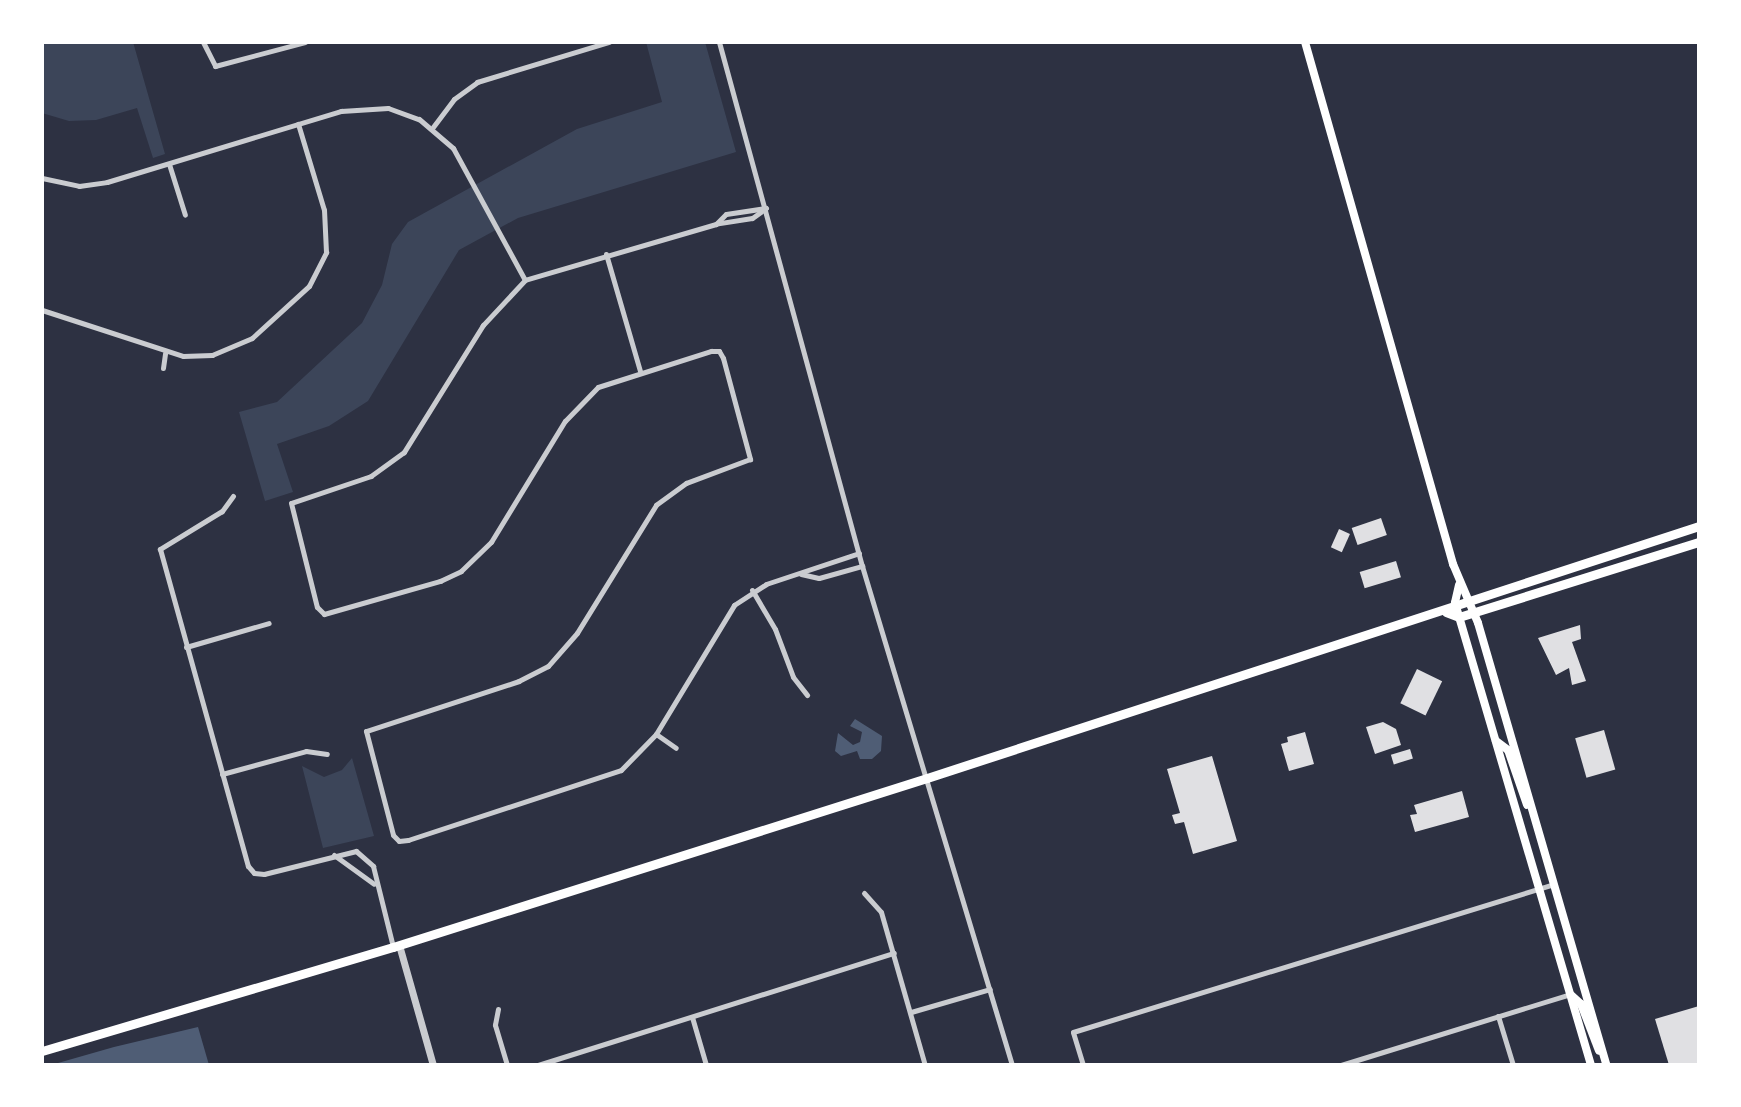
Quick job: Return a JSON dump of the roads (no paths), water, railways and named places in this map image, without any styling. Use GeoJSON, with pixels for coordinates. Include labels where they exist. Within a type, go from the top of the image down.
{"type":"FeatureCollection","features":[{"type":"Feature","properties":{"kind":"main road"},"geometry":{"type":"LineString","coordinates":[[1305,42],[1459,585],[1469,598],[1474,612],[1606,1062]]}},
{"type":"Feature","properties":{"kind":"main road"},"geometry":{"type":"LineString","coordinates":[[42,1051],[396,946],[927,779],[1446,612],[1455,603],[1469,598],[1699,526]]}},
{"type":"Feature","properties":{"kind":"main road"},"geometry":{"type":"LineString","coordinates":[[1446,612],[1459,617],[1699,542]]}},
{"type":"Feature","properties":{"kind":"main road"},"geometry":{"type":"LineString","coordinates":[[1459,585],[1455,603],[1591,1065]]}},
{"type":"Feature","properties":{"kind":"main road"},"geometry":{"type":"LineString","coordinates":[[1496,741],[1508,750],[1521,793],[1535,819]]}},
{"type":"Feature","properties":{"kind":"main road"},"geometry":{"type":"LineString","coordinates":[[1570,995],[1581,1004],[1592,1039],[1606,1062]]}},
{"type":"Feature","properties":{"kind":"street"},"geometry":{"type":"LineString","coordinates":[[203,42],[215,66],[305,42]]}},
{"type":"Feature","properties":{"kind":"street"},"geometry":{"type":"LineString","coordinates":[[433,127],[454,99],[477,82],[609,42]]}},
{"type":"Feature","properties":{"kind":"street"},"geometry":{"type":"LineString","coordinates":[[719,42],[862,566],[1012,1065]]}},
{"type":"Feature","properties":{"kind":"street"},"geometry":{"type":"LineString","coordinates":[[42,178],[79,186],[169,164],[298,124],[369,107],[405,112],[433,127],[461,159],[526,280]]}},
{"type":"Feature","properties":{"kind":"street"},"geometry":{"type":"LineString","coordinates":[[42,310],[165,353],[212,355],[243,344],[300,295],[317,275],[328,231],[298,124]]}},
{"type":"Feature","properties":{"kind":"street"},"geometry":{"type":"LineString","coordinates":[[169,164],[184,215]]}},
{"type":"Feature","properties":{"kind":"street"},"geometry":{"type":"LineString","coordinates":[[766,208],[752,218],[716,224],[606,254],[526,280],[483,325],[404,452],[370,476],[291,503],[317,607],[324,614],[461,571],[491,541],[582,400],[613,379],[719,351],[750,459],[686,483],[656,505],[577,633],[548,666],[519,681],[366,731],[399,841],[599,781],[637,757],[656,734],[724,619],[752,590],[801,574],[812,566],[859,553]]}},
{"type":"Feature","properties":{"kind":"street"},"geometry":{"type":"LineString","coordinates":[[716,224],[726,214],[766,208]]}},
{"type":"Feature","properties":{"kind":"street"},"geometry":{"type":"LineString","coordinates":[[606,254],[640,371]]}},
{"type":"Feature","properties":{"kind":"street"},"geometry":{"type":"LineString","coordinates":[[163,368],[165,353]]}},
{"type":"Feature","properties":{"kind":"street"},"geometry":{"type":"LineString","coordinates":[[233,496],[222,511],[160,549],[222,774],[254,873],[356,851],[366,857],[373,866],[374,884],[433,1065]]}},
{"type":"Feature","properties":{"kind":"street"},"geometry":{"type":"LineString","coordinates":[[801,574],[819,578],[862,566]]}},
{"type":"Feature","properties":{"kind":"street"},"geometry":{"type":"LineString","coordinates":[[752,590],[775,629],[793,677],[807,695]]}},
{"type":"Feature","properties":{"kind":"street"},"geometry":{"type":"LineString","coordinates":[[186,647],[269,623]]}},
{"type":"Feature","properties":{"kind":"street"},"geometry":{"type":"LineString","coordinates":[[656,734],[676,748]]}},
{"type":"Feature","properties":{"kind":"street"},"geometry":{"type":"LineString","coordinates":[[222,774],[306,751],[327,754]]}},
{"type":"Feature","properties":{"kind":"street"},"geometry":{"type":"LineString","coordinates":[[334,855],[374,884]]}},
{"type":"Feature","properties":{"kind":"street"},"geometry":{"type":"LineString","coordinates":[[356,869],[366,857]]}},
{"type":"Feature","properties":{"kind":"street"},"geometry":{"type":"LineString","coordinates":[[1083,1065],[1073,1032],[1554,884]]}},
{"type":"Feature","properties":{"kind":"street"},"geometry":{"type":"LineString","coordinates":[[864,893],[881,912],[926,1065]]}},
{"type":"Feature","properties":{"kind":"street"},"geometry":{"type":"LineString","coordinates":[[538,1065],[894,953]]}},
{"type":"Feature","properties":{"kind":"street"},"geometry":{"type":"LineString","coordinates":[[911,1012],[990,989]]}},
{"type":"Feature","properties":{"kind":"street"},"geometry":{"type":"LineString","coordinates":[[1341,1065],[1570,995]]}},
{"type":"Feature","properties":{"kind":"street"},"geometry":{"type":"LineString","coordinates":[[498,1009],[495,1025],[507,1065]]}},
{"type":"Feature","properties":{"kind":"street"},"geometry":{"type":"LineString","coordinates":[[1498,1016],[1513,1065]]}},
{"type":"Feature","properties":{"kind":"street"},"geometry":{"type":"LineString","coordinates":[[692,1017],[706,1065]]}}]}
